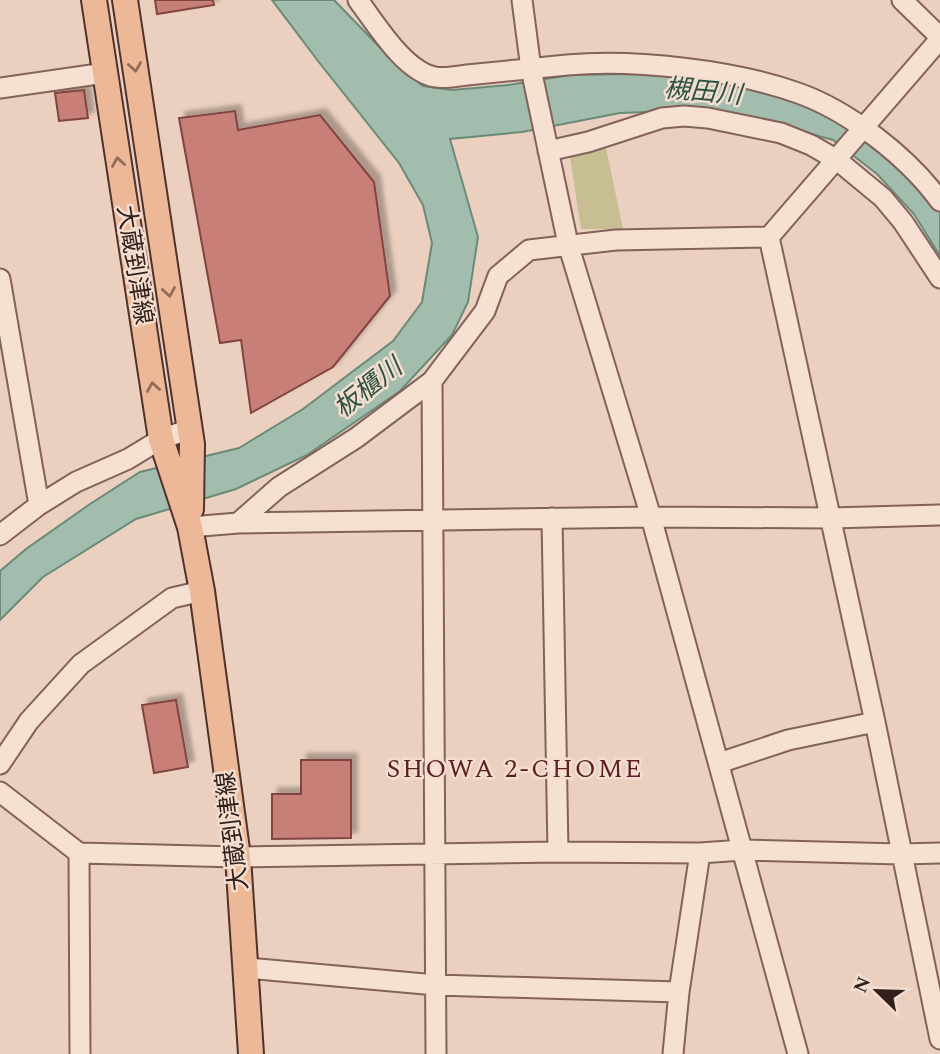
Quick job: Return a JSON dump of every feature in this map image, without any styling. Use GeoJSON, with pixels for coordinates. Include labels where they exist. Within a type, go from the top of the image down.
{"type":"FeatureCollection","features":[{"type":"Feature","properties":{"kind":"main road","name":"大蔵到津線"},"geometry":{"type":"LineString","coordinates":[[94,0],[163,447],[190,527],[202,591],[238,857],[251,1054]]}},
{"type":"Feature","properties":{"kind":"main road","name":"大蔵到津線"},"geometry":{"type":"LineString","coordinates":[[125,0],[191,437],[190,527]]}},
{"type":"Feature","properties":{"kind":"street"},"geometry":{"type":"LineString","coordinates":[[358,0],[385,37],[411,64],[437,78],[587,63],[664,67],[735,77],[799,93],[862,128],[901,159],[940,201]]}},
{"type":"Feature","properties":{"kind":"street"},"geometry":{"type":"LineString","coordinates":[[522,0],[531,69],[568,244],[651,517],[798,1054]]}},
{"type":"Feature","properties":{"kind":"street"},"geometry":{"type":"LineString","coordinates":[[238,523],[279,487],[356,438],[432,381],[485,311],[498,276],[529,250],[616,240],[769,237],[940,38],[902,0]]}},
{"type":"Feature","properties":{"kind":"street"},"geometry":{"type":"LineString","coordinates":[[0,88],[105,73]]}},
{"type":"Feature","properties":{"kind":"street"},"geometry":{"type":"LineString","coordinates":[[546,145],[588,142],[662,118],[684,116],[708,118],[781,133],[811,145],[837,160],[883,198],[903,222],[940,278]]}},
{"type":"Feature","properties":{"kind":"street"},"geometry":{"type":"LineString","coordinates":[[769,237],[875,722],[901,854],[938,1014],[940,1039]]}},
{"type":"Feature","properties":{"kind":"street"},"geometry":{"type":"LineString","coordinates":[[0,279],[39,505]]}},
{"type":"Feature","properties":{"kind":"street"},"geometry":{"type":"LineString","coordinates":[[432,381],[436,1054]]}},
{"type":"Feature","properties":{"kind":"street"},"geometry":{"type":"LineString","coordinates":[[0,535],[39,505],[76,482],[128,458],[191,437]]}},
{"type":"Feature","properties":{"kind":"street"},"geometry":{"type":"LineString","coordinates":[[190,527],[238,523],[940,515]]}},
{"type":"Feature","properties":{"kind":"street"},"geometry":{"type":"LineString","coordinates":[[552,518],[558,852]]}},
{"type":"Feature","properties":{"kind":"street"},"geometry":{"type":"LineString","coordinates":[[0,764],[29,721],[81,664],[172,598],[202,591]]}},
{"type":"Feature","properties":{"kind":"street"},"geometry":{"type":"LineString","coordinates":[[719,763],[788,740],[875,722]]}},
{"type":"Feature","properties":{"kind":"street"},"geometry":{"type":"LineString","coordinates":[[0,792],[79,853],[238,857],[558,852],[699,853],[743,850],[940,853]]}},
{"type":"Feature","properties":{"kind":"street"},"geometry":{"type":"LineString","coordinates":[[79,853],[80,1054]]}},
{"type":"Feature","properties":{"kind":"street"},"geometry":{"type":"LineString","coordinates":[[673,1054],[699,853]]}},
{"type":"Feature","properties":{"kind":"street"},"geometry":{"type":"LineString","coordinates":[[247,968],[436,985],[679,992]]}},
{"type":"Feature","properties":{"kind":"shaded area"},"geometry":{"type":"Polygon","coordinates":[[[605,143],[623,229],[581,229],[570,157],[605,143]]]}},
{"type":"Feature","properties":{"kind":"water"},"geometry":{"type":"Polygon","coordinates":[[[272,0],[334,0],[396,64],[423,86],[452,90],[508,85],[570,75],[630,74],[698,78],[755,87],[821,109],[884,150],[927,193],[940,213],[940,256],[914,214],[877,174],[833,140],[772,123],[673,111],[620,113],[522,132],[450,139],[478,237],[468,302],[452,335],[400,391],[307,455],[236,489],[136,519],[43,577],[0,620],[0,571],[26,549],[140,472],[239,448],[303,409],[393,341],[422,302],[432,243],[423,205],[399,163],[272,0]]]}},
{"type":"Feature","properties":{"kind":"building"},"geometry":{"type":"Polygon","coordinates":[[[155,0],[213,0],[214,5],[157,14],[155,0]]]}},
{"type":"Feature","properties":{"kind":"building"},"geometry":{"type":"Polygon","coordinates":[[[84,90],[88,118],[59,121],[55,93],[84,90]]]}},
{"type":"Feature","properties":{"kind":"building"},"geometry":{"type":"Polygon","coordinates":[[[235,111],[238,130],[320,115],[374,182],[390,296],[333,367],[251,413],[241,340],[220,343],[179,118],[235,111]]]}},
{"type":"Feature","properties":{"kind":"building"},"geometry":{"type":"Polygon","coordinates":[[[176,700],[188,767],[154,773],[142,705],[176,700]]]}},
{"type":"Feature","properties":{"kind":"building"},"geometry":{"type":"Polygon","coordinates":[[[301,760],[351,760],[351,838],[272,839],[272,794],[301,794],[301,760]]]}},
{"type":"Feature","properties":{"kind":"district","name":"SHOWA 2-CHOME"},"geometry":{"type":"Point","coordinates":[515,769]}},
{"type":"Feature","properties":{"kind":"water label","name":"槻田川"},"geometry":{"type":"Point","coordinates":[703,92]}},
{"type":"Feature","properties":{"kind":"water label","name":"板櫃川"},"geometry":{"type":"Point","coordinates":[368,388]}}]}
